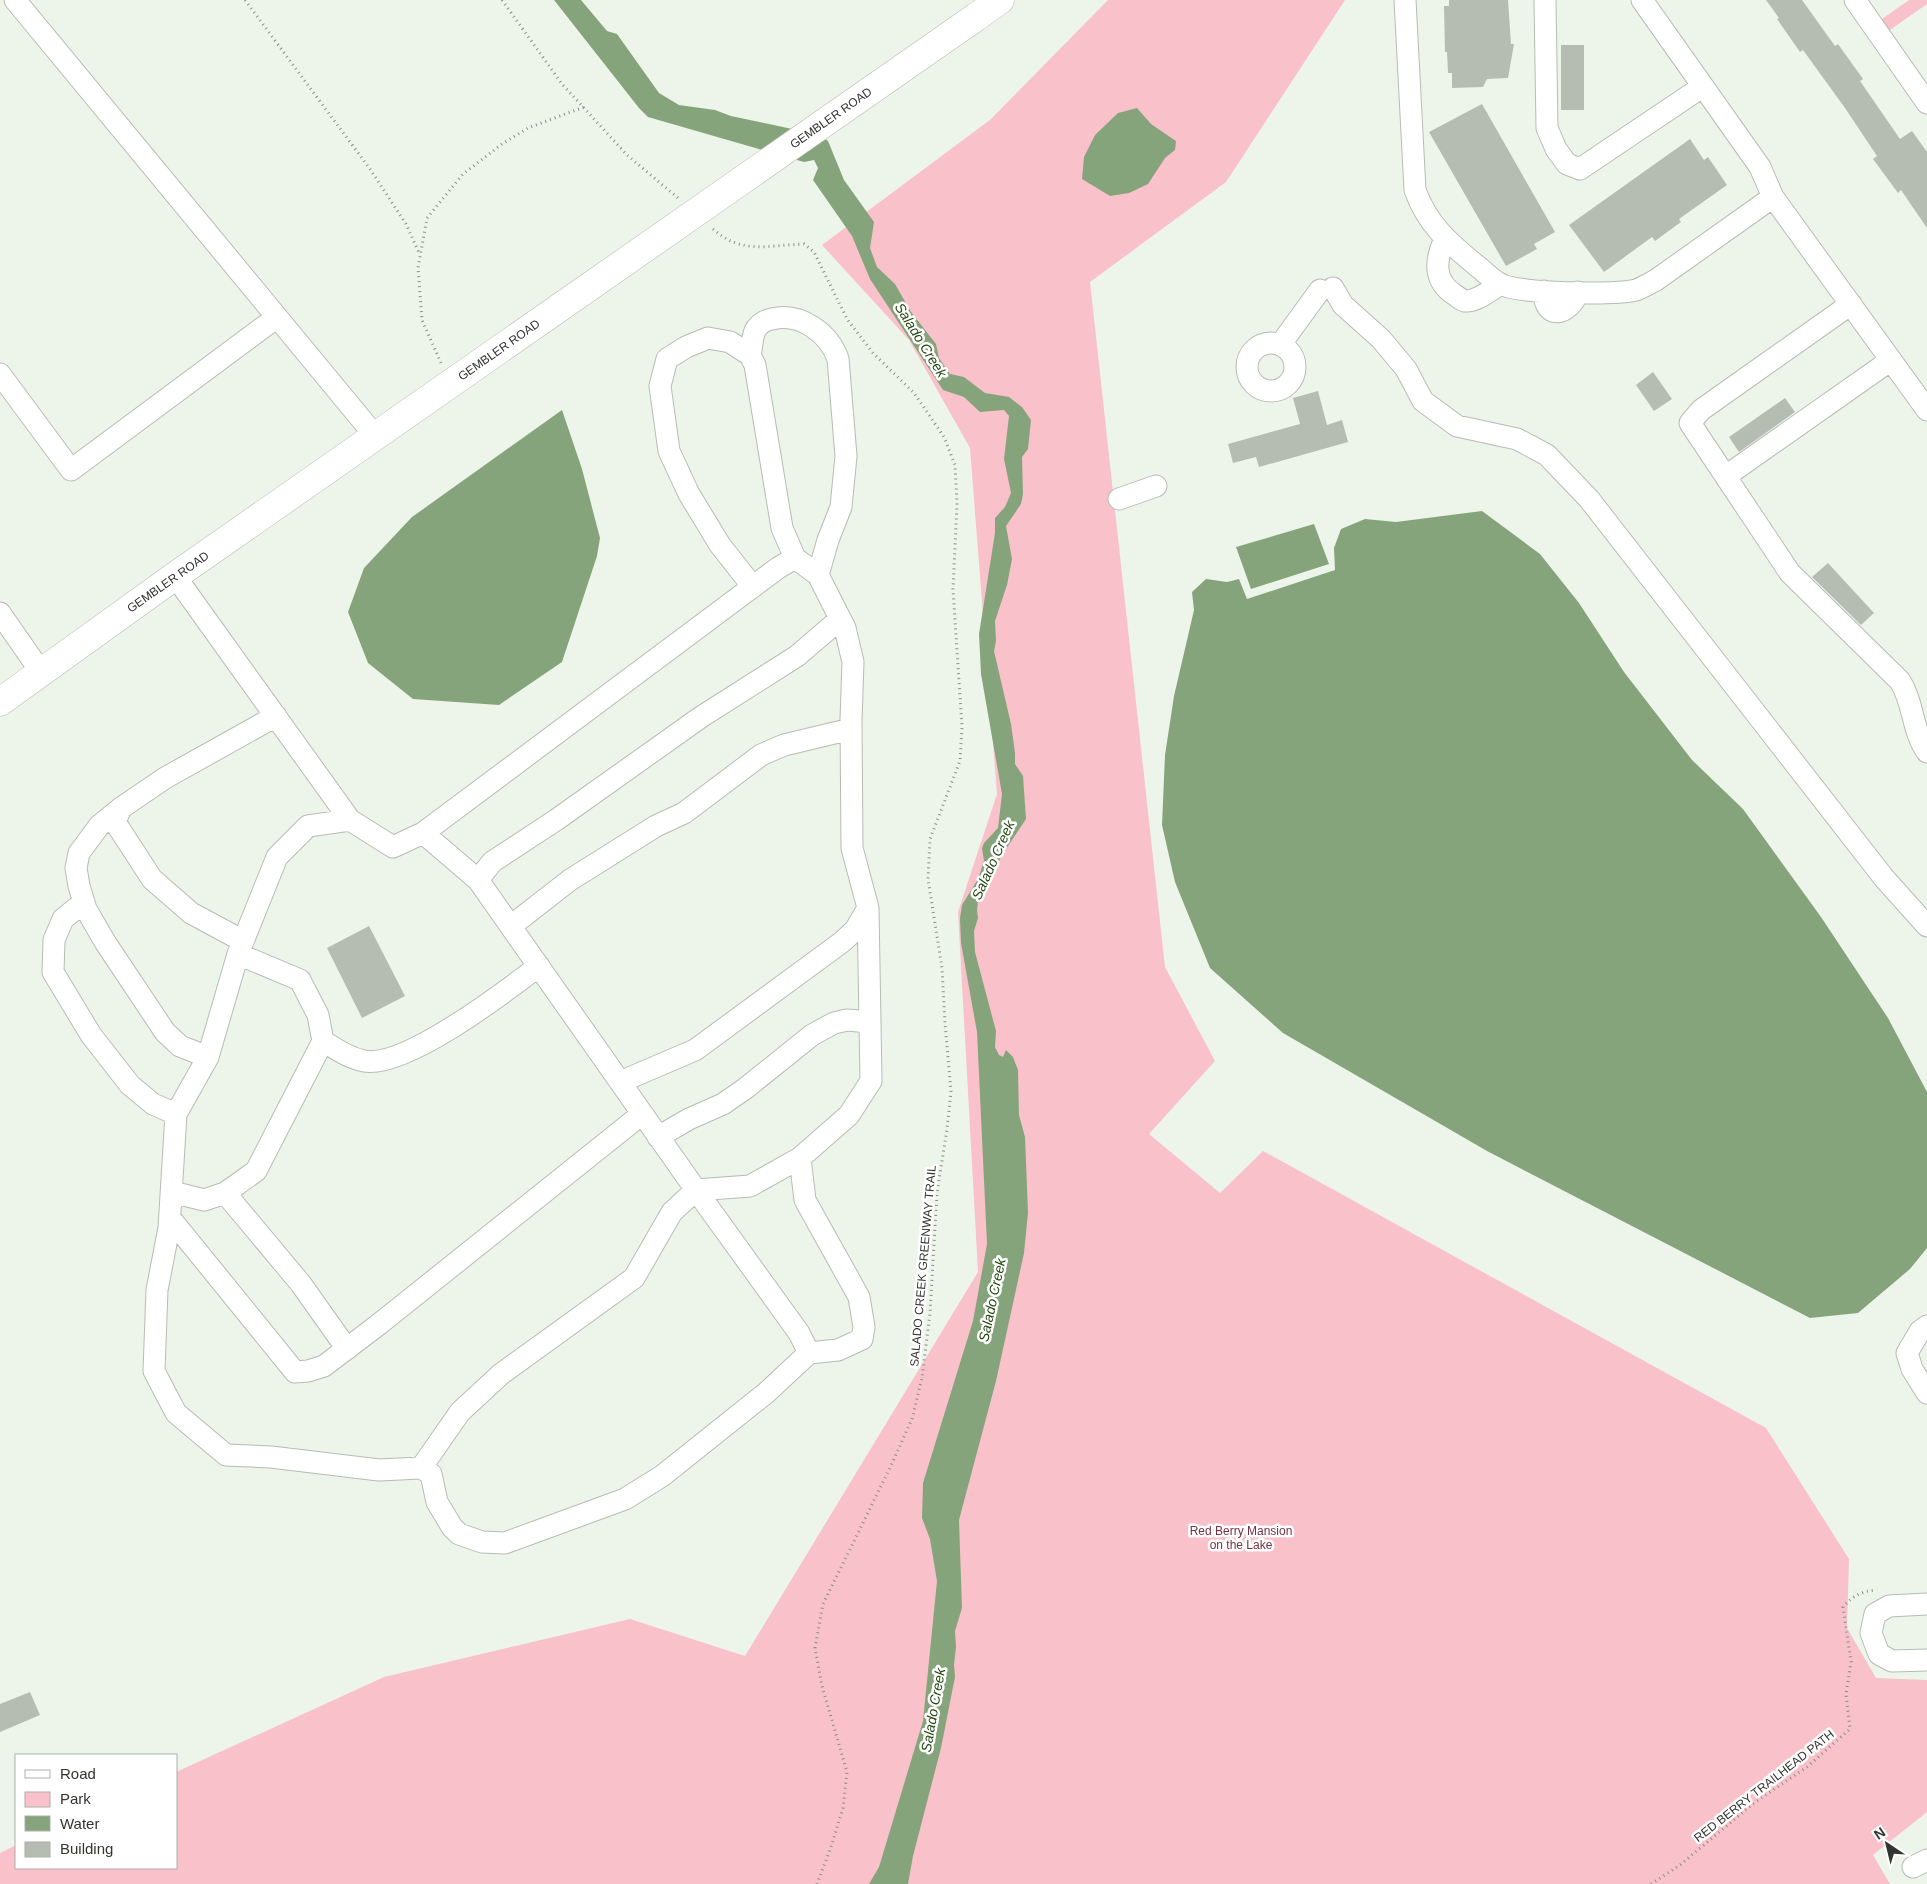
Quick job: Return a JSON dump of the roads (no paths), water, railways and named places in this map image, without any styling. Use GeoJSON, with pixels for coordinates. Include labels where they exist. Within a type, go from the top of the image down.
{"type":"FeatureCollection","features":[{"type":"Feature","properties":{"kind":"main road","name":"GEMBLER ROAD"},"geometry":{"type":"LineString","coordinates":[[0,702],[175,576],[1000,0]]}},
{"type":"Feature","properties":{"kind":"street"},"geometry":{"type":"LineString","coordinates":[[15,0],[376,437]]}},
{"type":"Feature","properties":{"kind":"street"},"geometry":{"type":"LineString","coordinates":[[1405,0],[1415,190],[1420,206],[1445,239],[1501,284],[1544,291],[1636,290],[1656,280],[1773,197]]}},
{"type":"Feature","properties":{"kind":"street"},"geometry":{"type":"LineString","coordinates":[[1545,0],[1546,128],[1556,149],[1567,164],[1580,170],[1702,87]]}},
{"type":"Feature","properties":{"kind":"street"},"geometry":{"type":"LineString","coordinates":[[1642,0],[1760,167],[1773,197],[1927,410]]}},
{"type":"Feature","properties":{"kind":"street"},"geometry":{"type":"LineString","coordinates":[[1854,0],[1927,103]]}},
{"type":"Feature","properties":{"kind":"street"},"geometry":{"type":"LineString","coordinates":[[1445,239],[1438,255],[1439,279],[1450,292],[1463,301],[1475,299],[1501,284]]}},
{"type":"Feature","properties":{"kind":"street"},"geometry":{"type":"LineString","coordinates":[[1280,345],[1326,289],[1381,339],[1406,369],[1423,400],[1457,426],[1517,440],[1547,455],[1589,499],[1884,878],[1927,926]]}},
{"type":"Feature","properties":{"kind":"street"},"geometry":{"type":"LineString","coordinates":[[1851,304],[1701,410],[1690,422],[1790,573],[1900,681],[1907,692],[1921,744],[1927,752]]}},
{"type":"Feature","properties":{"kind":"street"},"geometry":{"type":"LineString","coordinates":[[750,355],[755,330],[765,320],[781,316],[795,318],[816,329],[834,346],[838,359],[846,456],[841,507],[828,540],[818,576]]}},
{"type":"Feature","properties":{"kind":"street"},"geometry":{"type":"LineString","coordinates":[[0,374],[71,470],[277,317]]}},
{"type":"Feature","properties":{"kind":"street"},"geometry":{"type":"LineString","coordinates":[[422,1468],[460,1412],[501,1374],[634,1278],[672,1212],[696,1190],[750,1186],[800,1158],[849,1116],[871,1081],[868,908],[852,848],[851,729],[853,662],[845,628],[818,576],[795,558],[782,528],[755,365],[750,355],[730,342],[708,338],[686,347],[668,359],[660,386],[669,451],[689,494],[720,545],[754,587]]}},
{"type":"Feature","properties":{"kind":"street"},"geometry":{"type":"LineString","coordinates":[[1726,476],[1891,360]]}},
{"type":"Feature","properties":{"kind":"street"},"geometry":{"type":"LineString","coordinates":[[1119,499],[1156,486]]}},
{"type":"Feature","properties":{"kind":"street"},"geometry":{"type":"LineString","coordinates":[[175,576],[350,820],[393,847],[423,833],[795,558]]}},
{"type":"Feature","properties":{"kind":"street"},"geometry":{"type":"LineString","coordinates":[[0,614],[41,672]]}},
{"type":"Feature","properties":{"kind":"street"},"geometry":{"type":"LineString","coordinates":[[478,880],[492,862],[556,820],[701,717],[797,656],[840,619]]}},
{"type":"Feature","properties":{"kind":"street"},"geometry":{"type":"LineString","coordinates":[[208,1057],[180,1046],[165,1032],[105,942],[84,902],[76,868],[79,853],[98,826],[121,808],[165,778],[276,716]]}},
{"type":"Feature","properties":{"kind":"street"},"geometry":{"type":"LineString","coordinates":[[511,926],[570,880],[656,826],[684,813],[761,755],[784,745],[851,729]]}},
{"type":"Feature","properties":{"kind":"street"},"geometry":{"type":"LineString","coordinates":[[121,808],[115,822],[152,878],[191,913],[241,947],[300,980],[318,1015],[323,1042],[256,1171],[225,1193],[204,1200],[172,1192]]}},
{"type":"Feature","properties":{"kind":"street"},"geometry":{"type":"LineString","coordinates":[[350,820],[308,826],[277,857],[241,947],[208,1057],[176,1114],[170,1218],[157,1290],[154,1371],[176,1413],[226,1455],[271,1457],[379,1470],[422,1468],[432,1474],[437,1502],[459,1534],[482,1542],[505,1543],[625,1500],[662,1476],[766,1393],[809,1353],[838,1350],[862,1339],[864,1327],[859,1297],[805,1200],[800,1158]]}},
{"type":"Feature","properties":{"kind":"street"},"geometry":{"type":"LineString","coordinates":[[423,833],[478,880],[658,1137],[799,1332],[809,1353]]}},
{"type":"Feature","properties":{"kind":"street"},"geometry":{"type":"LineString","coordinates":[[84,902],[63,919],[54,940],[53,972],[91,1035],[130,1085],[152,1104],[176,1114]]}},
{"type":"Feature","properties":{"kind":"street"},"geometry":{"type":"LineString","coordinates":[[620,1082],[695,1050],[842,942],[854,930],[868,908]]}},
{"type":"Feature","properties":{"kind":"street"},"geometry":{"type":"LineString","coordinates":[[323,1042],[365,1061],[385,1059],[426,1043],[496,999],[539,966]]}},
{"type":"Feature","properties":{"kind":"street"},"geometry":{"type":"LineString","coordinates":[[658,1137],[689,1119],[723,1104],[812,1035],[834,1023],[847,1020],[870,1022]]}},
{"type":"Feature","properties":{"kind":"street"},"geometry":{"type":"LineString","coordinates":[[170,1218],[295,1372],[308,1371],[324,1366],[642,1114]]}},
{"type":"Feature","properties":{"kind":"street"},"geometry":{"type":"LineString","coordinates":[[225,1193],[301,1284],[346,1349]]}},
{"type":"Feature","properties":{"kind":"street"},"geometry":{"type":"LineString","coordinates":[[1927,1326],[1920,1331],[1907,1353],[1912,1369],[1927,1393]]}},
{"type":"Feature","properties":{"kind":"street"},"geometry":{"type":"LineString","coordinates":[[1927,1604],[1889,1606],[1875,1614],[1871,1633],[1879,1654],[1892,1661],[1927,1660]]}},
{"type":"Feature","properties":{"kind":"water","name":"Salado Creek"},"geometry":{"type":"Polygon","coordinates":[[[554,0],[581,0],[607,31],[617,34],[659,93],[679,105],[715,110],[731,116],[820,135],[828,141],[844,180],[874,222],[870,248],[877,267],[895,284],[911,312],[936,344],[939,358],[950,374],[964,377],[985,393],[1009,397],[1022,407],[1031,420],[1028,449],[1022,457],[1023,494],[1021,504],[1006,526],[1012,559],[1007,585],[995,621],[996,641],[994,651],[1011,724],[1015,764],[1023,776],[1026,819],[1002,855],[978,901],[978,918],[974,931],[975,952],[996,1031],[995,1047],[999,1055],[1003,1057],[1006,1050],[1013,1057],[1018,1070],[1019,1115],[1025,1137],[1028,1213],[1024,1253],[996,1381],[959,1520],[962,1608],[955,1631],[955,1677],[941,1748],[913,1856],[908,1884],[869,1884],[879,1867],[923,1721],[937,1581],[930,1539],[922,1518],[923,1483],[973,1321],[987,1244],[977,1032],[961,943],[960,918],[962,905],[978,879],[984,861],[982,848],[984,843],[998,828],[1002,794],[981,674],[979,634],[995,533],[995,518],[1005,507],[1011,493],[1004,459],[1009,416],[1004,410],[980,412],[964,397],[943,390],[870,279],[852,236],[813,180],[818,168],[814,160],[804,162],[648,117],[554,0]]]}},
{"type":"Feature","properties":{"kind":"water"},"geometry":{"type":"Polygon","coordinates":[[[1137,108],[1151,124],[1176,141],[1175,150],[1165,158],[1148,184],[1129,193],[1110,196],[1082,179],[1084,157],[1095,135],[1118,113],[1137,108]]]}},
{"type":"Feature","properties":{"kind":"water"},"geometry":{"type":"Polygon","coordinates":[[[562,410],[582,469],[600,538],[597,556],[562,662],[499,705],[413,699],[368,663],[348,612],[364,568],[412,517],[562,410]]]}},
{"type":"Feature","properties":{"kind":"water"},"geometry":{"type":"Polygon","coordinates":[[[1482,511],[1540,554],[1579,603],[1624,672],[1692,760],[1743,809],[1821,917],[1888,1018],[1927,1092],[1927,1248],[1910,1269],[1858,1313],[1810,1318],[1487,1151],[1283,1033],[1210,968],[1175,882],[1162,825],[1165,755],[1174,696],[1194,610],[1192,592],[1206,579],[1227,582],[1239,579],[1247,599],[1335,570],[1334,548],[1341,529],[1365,519],[1396,522],[1482,511]]]}},
{"type":"Feature","properties":{"kind":"water"},"geometry":{"type":"Polygon","coordinates":[[[1314,524],[1329,564],[1251,589],[1236,547],[1314,524]]]}},
{"type":"Feature","properties":{"kind":"park label","name":"Red Berry Mansion on the Lake"},"geometry":{"type":"Point","coordinates":[1241,1538]}}]}
